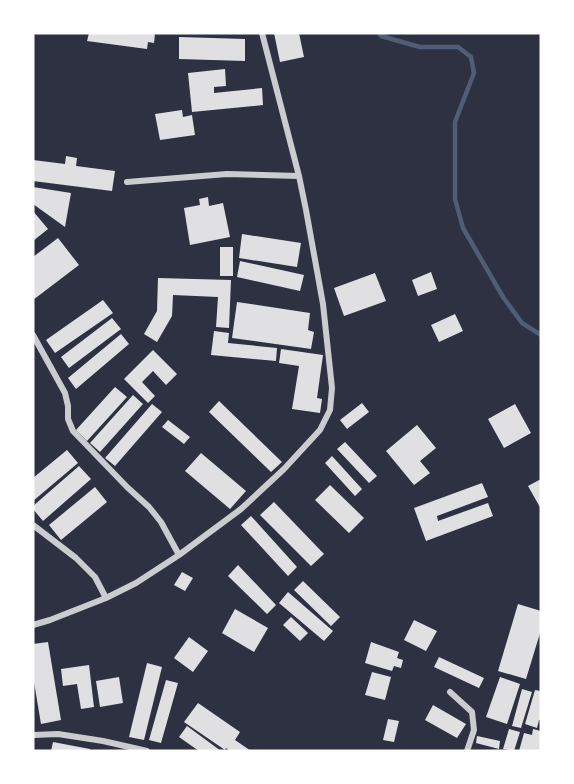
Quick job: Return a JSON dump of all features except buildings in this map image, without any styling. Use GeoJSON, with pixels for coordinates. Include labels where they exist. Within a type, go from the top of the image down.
{"type":"FeatureCollection","features":[{"type":"Feature","properties":{"kind":"street"},"geometry":{"type":"LineString","coordinates":[[33,625],[106,598],[136,584],[179,555],[241,509],[284,469],[320,430],[330,410],[332,388],[323,304],[300,176],[262,33]]}},
{"type":"Feature","properties":{"kind":"street"},"geometry":{"type":"LineString","coordinates":[[128,182],[227,174],[300,176]]}},
{"type":"Feature","properties":{"kind":"street"},"geometry":{"type":"LineString","coordinates":[[33,335],[65,393],[68,419],[73,430],[149,507],[161,522],[179,555]]}},
{"type":"Feature","properties":{"kind":"street"},"geometry":{"type":"LineString","coordinates":[[33,525],[76,558],[95,578],[106,598]]}},
{"type":"Feature","properties":{"kind":"street"},"geometry":{"type":"LineString","coordinates":[[450,692],[472,712],[474,730],[467,751]]}},
{"type":"Feature","properties":{"kind":"street"},"geometry":{"type":"LineString","coordinates":[[33,735],[58,734],[147,751]]}},
{"type":"Feature","properties":{"kind":"waterway"},"geometry":{"type":"LineString","coordinates":[[379,33],[381,36],[420,47],[458,47],[471,57],[474,73],[455,122],[455,199],[463,228],[503,297],[522,323],[541,335]]}}]}
